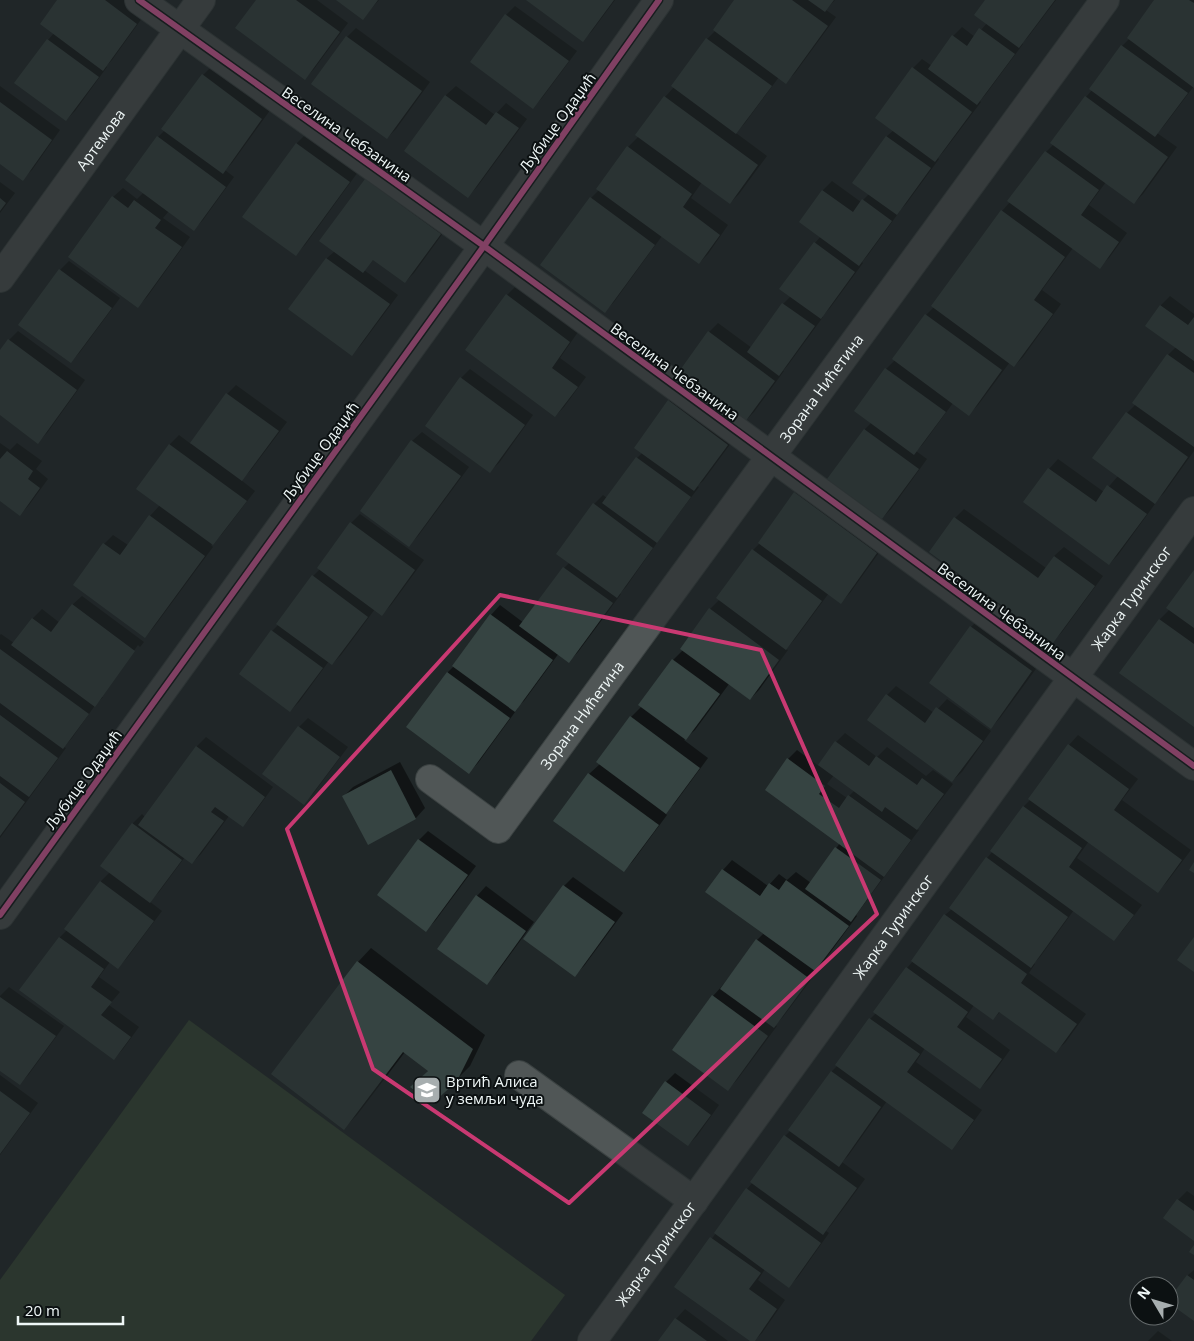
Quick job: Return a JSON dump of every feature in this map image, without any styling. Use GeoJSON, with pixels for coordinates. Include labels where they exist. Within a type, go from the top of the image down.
{"type":"FeatureCollection","features":[{"type":"Feature","properties":{"kind":"street","name":"Веселина Чебзанина"},"geometry":{"type":"LineString","coordinates":[[139,0],[484,246],[1194,766]]}},
{"type":"Feature","properties":{"kind":"street","name":"Артемова"},"geometry":{"type":"LineString","coordinates":[[0,278],[201,0]]}},
{"type":"Feature","properties":{"kind":"street","name":"Љубице Одаџић"},"geometry":{"type":"LineString","coordinates":[[0,915],[484,246],[659,0]]}},
{"type":"Feature","properties":{"kind":"street","name":"Зорана Нићетина"},"geometry":{"type":"LineString","coordinates":[[430,779],[498,829],[1105,0]]}},
{"type":"Feature","properties":{"kind":"street","name":"Жарка Туринског"},"geometry":{"type":"LineString","coordinates":[[592,1341],[1194,511]]}},
{"type":"Feature","properties":{"kind":"street"},"geometry":{"type":"LineString","coordinates":[[519,1075],[694,1201]]}},
{"type":"Feature","properties":{"kind":"highlighted area"},"geometry":{"type":"Polygon","coordinates":[[[500,595],[761,650],[877,914],[569,1203],[373,1069],[287,829],[500,595]]]}},
{"type":"Feature","properties":{"kind":"green space"},"geometry":{"type":"Polygon","coordinates":[[[189,1020],[565,1295],[531,1341],[0,1341],[0,1280],[189,1020]]]}},
{"type":"Feature","properties":{"kind":"building"},"geometry":{"type":"Polygon","coordinates":[[[57,0],[105,0],[137,24],[103,71],[40,24],[57,0]]]}},
{"type":"Feature","properties":{"kind":"building"},"geometry":{"type":"Polygon","coordinates":[[[256,0],[296,0],[340,32],[305,80],[235,28],[256,0]]]}},
{"type":"Feature","properties":{"kind":"building"},"geometry":{"type":"Polygon","coordinates":[[[336,0],[378,0],[363,20],[336,0]]]}},
{"type":"Feature","properties":{"kind":"building"},"geometry":{"type":"Polygon","coordinates":[[[526,0],[614,0],[583,42],[526,0]]]}},
{"type":"Feature","properties":{"kind":"building"},"geometry":{"type":"Polygon","coordinates":[[[734,0],[792,0],[828,26],[786,84],[713,30],[734,0]]]}},
{"type":"Feature","properties":{"kind":"building"},"geometry":{"type":"Polygon","coordinates":[[[808,0],[834,0],[825,12],[808,0]]]}},
{"type":"Feature","properties":{"kind":"building"},"geometry":{"type":"Polygon","coordinates":[[[985,0],[1055,0],[1019,48],[974,15],[985,0]]]}},
{"type":"Feature","properties":{"kind":"building"},"geometry":{"type":"Polygon","coordinates":[[[1154,0],[1189,0],[1194,3],[1194,88],[1127,38],[1154,0]]]}},
{"type":"Feature","properties":{"kind":"building"},"geometry":{"type":"Polygon","coordinates":[[[505,14],[569,61],[533,109],[470,62],[505,14]]]}},
{"type":"Feature","properties":{"kind":"building"},"geometry":{"type":"Polygon","coordinates":[[[979,28],[1015,54],[977,105],[928,69],[952,35],[967,46],[979,28]]]}},
{"type":"Feature","properties":{"kind":"building"},"geometry":{"type":"Polygon","coordinates":[[[346,36],[422,91],[387,139],[311,84],[346,36]]]}},
{"type":"Feature","properties":{"kind":"building"},"geometry":{"type":"Polygon","coordinates":[[[706,38],[772,86],[736,134],[671,86],[706,38]]]}},
{"type":"Feature","properties":{"kind":"building"},"geometry":{"type":"Polygon","coordinates":[[[47,39],[99,77],[66,121],[14,83],[47,39]]]}},
{"type":"Feature","properties":{"kind":"building"},"geometry":{"type":"Polygon","coordinates":[[[1121,45],[1188,93],[1155,137],[1089,89],[1121,45]]]}},
{"type":"Feature","properties":{"kind":"building"},"geometry":{"type":"Polygon","coordinates":[[[912,67],[972,112],[935,162],[875,118],[912,67]]]}},
{"type":"Feature","properties":{"kind":"building"},"geometry":{"type":"Polygon","coordinates":[[[202,74],[262,119],[223,174],[161,129],[202,74]]]}},
{"type":"Feature","properties":{"kind":"building"},"geometry":{"type":"Polygon","coordinates":[[[445,95],[486,125],[496,112],[519,128],[468,198],[404,151],[445,95]]]}},
{"type":"Feature","properties":{"kind":"building"},"geometry":{"type":"Polygon","coordinates":[[[664,96],[758,165],[730,204],[635,135],[664,96]]]}},
{"type":"Feature","properties":{"kind":"building"},"geometry":{"type":"Polygon","coordinates":[[[1085,96],[1168,157],[1134,204],[1050,143],[1085,96]]]}},
{"type":"Feature","properties":{"kind":"building"},"geometry":{"type":"Polygon","coordinates":[[[0,102],[52,140],[23,181],[0,164],[0,102]]]}},
{"type":"Feature","properties":{"kind":"building"},"geometry":{"type":"Polygon","coordinates":[[[157,136],[226,187],[194,231],[125,180],[157,136]]]}},
{"type":"Feature","properties":{"kind":"building"},"geometry":{"type":"Polygon","coordinates":[[[886,136],[931,168],[897,215],[852,183],[886,136]]]}},
{"type":"Feature","properties":{"kind":"building"},"geometry":{"type":"Polygon","coordinates":[[[296,143],[350,182],[296,256],[242,217],[296,143]]]}},
{"type":"Feature","properties":{"kind":"building"},"geometry":{"type":"Polygon","coordinates":[[[627,146],[692,194],[683,207],[720,235],[699,264],[596,189],[627,146]]]}},
{"type":"Feature","properties":{"kind":"building"},"geometry":{"type":"Polygon","coordinates":[[[1045,151],[1099,190],[1081,215],[1119,242],[1100,269],[1007,201],[1045,151]]]}},
{"type":"Feature","properties":{"kind":"building"},"geometry":{"type":"Polygon","coordinates":[[[365,179],[441,234],[405,283],[373,260],[363,273],[319,241],[365,179]]]}},
{"type":"Feature","properties":{"kind":"building"},"geometry":{"type":"Polygon","coordinates":[[[822,190],[853,212],[862,199],[892,221],[859,266],[799,222],[822,190]]]}},
{"type":"Feature","properties":{"kind":"building"},"geometry":{"type":"Polygon","coordinates":[[[112,196],[128,208],[134,200],[161,220],[155,228],[182,247],[138,308],[68,257],[112,196]]]}},
{"type":"Feature","properties":{"kind":"building"},"geometry":{"type":"Polygon","coordinates":[[[590,197],[655,245],[605,313],[540,265],[590,197]]]}},
{"type":"Feature","properties":{"kind":"building"},"geometry":{"type":"Polygon","coordinates":[[[0,198],[6,203],[0,211],[0,198]]]}},
{"type":"Feature","properties":{"kind":"building"},"geometry":{"type":"Polygon","coordinates":[[[1001,210],[1065,257],[1034,300],[1053,314],[1014,367],[931,306],[1001,210]]]}},
{"type":"Feature","properties":{"kind":"building"},"geometry":{"type":"Polygon","coordinates":[[[814,242],[855,272],[821,319],[779,289],[814,242]]]}},
{"type":"Feature","properties":{"kind":"building"},"geometry":{"type":"Polygon","coordinates":[[[326,258],[390,304],[352,356],[288,309],[326,258]]]}},
{"type":"Feature","properties":{"kind":"building"},"geometry":{"type":"Polygon","coordinates":[[[59,269],[112,308],[71,363],[18,325],[59,269]]]}},
{"type":"Feature","properties":{"kind":"building"},"geometry":{"type":"Polygon","coordinates":[[[506,294],[570,342],[552,368],[578,387],[555,417],[465,350],[506,294]]]}},
{"type":"Feature","properties":{"kind":"building"},"geometry":{"type":"Polygon","coordinates":[[[782,303],[815,326],[779,376],[747,352],[782,303]]]}},
{"type":"Feature","properties":{"kind":"building"},"geometry":{"type":"Polygon","coordinates":[[[1160,305],[1188,325],[1194,317],[1194,361],[1145,326],[1160,305]]]}},
{"type":"Feature","properties":{"kind":"building"},"geometry":{"type":"Polygon","coordinates":[[[925,314],[1002,370],[969,416],[892,359],[925,314]]]}},
{"type":"Feature","properties":{"kind":"building"},"geometry":{"type":"Polygon","coordinates":[[[708,331],[775,381],[745,422],[678,373],[708,331]]]}},
{"type":"Feature","properties":{"kind":"building"},"geometry":{"type":"Polygon","coordinates":[[[8,339],[77,390],[38,444],[0,415],[0,350],[8,339]]]}},
{"type":"Feature","properties":{"kind":"building"},"geometry":{"type":"Polygon","coordinates":[[[1167,354],[1194,373],[1194,447],[1132,403],[1167,354]]]}},
{"type":"Feature","properties":{"kind":"building"},"geometry":{"type":"Polygon","coordinates":[[[885,368],[946,412],[914,455],[854,411],[885,368]]]}},
{"type":"Feature","properties":{"kind":"building"},"geometry":{"type":"Polygon","coordinates":[[[460,377],[525,425],[490,473],[425,426],[460,377]]]}},
{"type":"Feature","properties":{"kind":"building"},"geometry":{"type":"Polygon","coordinates":[[[226,393],[279,431],[242,481],[190,443],[226,393]]]}},
{"type":"Feature","properties":{"kind":"building"},"geometry":{"type":"Polygon","coordinates":[[[668,400],[728,445],[694,491],[634,448],[668,400]]]}},
{"type":"Feature","properties":{"kind":"building"},"geometry":{"type":"Polygon","coordinates":[[[1126,412],[1188,457],[1155,504],[1092,458],[1126,412]]]}},
{"type":"Feature","properties":{"kind":"building"},"geometry":{"type":"Polygon","coordinates":[[[864,429],[919,469],[882,519],[827,479],[864,429]]]}},
{"type":"Feature","properties":{"kind":"building"},"geometry":{"type":"Polygon","coordinates":[[[411,440],[461,476],[409,547],[360,511],[411,440]]]}},
{"type":"Feature","properties":{"kind":"building"},"geometry":{"type":"Polygon","coordinates":[[[169,444],[247,501],[213,545],[136,489],[169,444]]]}},
{"type":"Feature","properties":{"kind":"building"},"geometry":{"type":"Polygon","coordinates":[[[7,451],[33,471],[28,479],[40,488],[20,516],[0,501],[0,459],[7,451]]]}},
{"type":"Feature","properties":{"kind":"building"},"geometry":{"type":"Polygon","coordinates":[[[636,457],[691,497],[657,543],[602,503],[636,457]]]}},
{"type":"Feature","properties":{"kind":"building"},"geometry":{"type":"Polygon","coordinates":[[[1048,468],[1096,502],[1107,485],[1147,514],[1109,565],[1023,502],[1048,468]]]}},
{"type":"Feature","properties":{"kind":"building"},"geometry":{"type":"Polygon","coordinates":[[[794,492],[877,553],[841,604],[758,543],[794,492]]]}},
{"type":"Feature","properties":{"kind":"building"},"geometry":{"type":"Polygon","coordinates":[[[593,503],[653,548],[617,598],[556,554],[593,503]]]}},
{"type":"Feature","properties":{"kind":"building"},"geometry":{"type":"Polygon","coordinates":[[[149,515],[205,556],[145,638],[73,585],[103,543],[120,555],[149,515]]]}},
{"type":"Feature","properties":{"kind":"building"},"geometry":{"type":"Polygon","coordinates":[[[954,517],[1038,578],[1054,556],[1095,586],[1053,643],[929,552],[954,517]]]}},
{"type":"Feature","properties":{"kind":"building"},"geometry":{"type":"Polygon","coordinates":[[[350,522],[415,570],[382,616],[317,568],[350,522]]]}},
{"type":"Feature","properties":{"kind":"building"},"geometry":{"type":"Polygon","coordinates":[[[752,549],[822,601],[786,650],[716,598],[752,549]]]}},
{"type":"Feature","properties":{"kind":"building"},"geometry":{"type":"Polygon","coordinates":[[[563,567],[613,603],[569,663],[519,626],[563,567]]]}},
{"type":"Feature","properties":{"kind":"building"},"geometry":{"type":"Polygon","coordinates":[[[1194,570],[1194,628],[1166,608],[1194,570]]]}},
{"type":"Feature","properties":{"kind":"building"},"geometry":{"type":"Polygon","coordinates":[[[312,575],[368,617],[332,665],[276,624],[312,575]]]}},
{"type":"Feature","properties":{"kind":"building"},"geometry":{"type":"Polygon","coordinates":[[[72,604],[135,651],[95,707],[11,645],[32,618],[51,632],[72,604]]]}},
{"type":"Feature","properties":{"kind":"building"},"geometry":{"type":"Polygon","coordinates":[[[709,608],[779,660],[750,700],[680,649],[709,608]]]}},
{"type":"Feature","properties":{"kind":"building"},"geometry":{"type":"Polygon","coordinates":[[[490,614],[553,660],[515,712],[452,666],[490,614]]]}},
{"type":"Feature","properties":{"kind":"building"},"geometry":{"type":"Polygon","coordinates":[[[1159,619],[1194,644],[1194,727],[1119,673],[1159,619]]]}},
{"type":"Feature","properties":{"kind":"building"},"geometry":{"type":"Polygon","coordinates":[[[970,626],[1032,671],[991,729],[929,683],[970,626]]]}},
{"type":"Feature","properties":{"kind":"building"},"geometry":{"type":"Polygon","coordinates":[[[271,630],[323,668],[290,712],[239,674],[271,630]]]}},
{"type":"Feature","properties":{"kind":"building"},"geometry":{"type":"Polygon","coordinates":[[[0,649],[89,714],[63,749],[0,703],[0,649]]]}},
{"type":"Feature","properties":{"kind":"building"},"geometry":{"type":"Polygon","coordinates":[[[672,659],[720,694],[686,740],[638,705],[672,659]]]}},
{"type":"Feature","properties":{"kind":"building"},"geometry":{"type":"Polygon","coordinates":[[[447,672],[510,718],[469,774],[406,727],[447,672]]]}},
{"type":"Feature","properties":{"kind":"building"},"geometry":{"type":"Polygon","coordinates":[[[886,694],[925,723],[936,707],[983,741],[952,782],[867,720],[886,694]]]}},
{"type":"Feature","properties":{"kind":"building"},"geometry":{"type":"Polygon","coordinates":[[[0,715],[58,758],[29,797],[0,776],[0,715]]]}},
{"type":"Feature","properties":{"kind":"building"},"geometry":{"type":"Polygon","coordinates":[[[630,716],[700,768],[666,814],[596,762],[630,716]]]}},
{"type":"Feature","properties":{"kind":"building"},"geometry":{"type":"Polygon","coordinates":[[[298,726],[340,757],[304,805],[262,774],[298,726]]]}},
{"type":"Feature","properties":{"kind":"building"},"geometry":{"type":"Polygon","coordinates":[[[835,741],[869,766],[876,756],[917,785],[922,778],[944,794],[917,830],[885,807],[882,812],[818,765],[835,741]]]}},
{"type":"Feature","properties":{"kind":"building"},"geometry":{"type":"Polygon","coordinates":[[[1068,744],[1129,789],[1114,810],[1182,860],[1158,893],[1028,799],[1068,744]]]}},
{"type":"Feature","properties":{"kind":"building"},"geometry":{"type":"Polygon","coordinates":[[[196,746],[265,797],[243,827],[215,807],[211,812],[224,821],[192,864],[138,825],[196,746]]]}},
{"type":"Feature","properties":{"kind":"building"},"geometry":{"type":"Polygon","coordinates":[[[787,758],[825,786],[819,794],[839,808],[848,795],[911,840],[884,877],[765,790],[787,758]]]}},
{"type":"Feature","properties":{"kind":"building"},"geometry":{"type":"Polygon","coordinates":[[[391,770],[416,819],[368,845],[342,796],[391,770]]]}},
{"type":"Feature","properties":{"kind":"building"},"geometry":{"type":"Polygon","coordinates":[[[588,773],[659,825],[624,872],[553,821],[588,773]]]}},
{"type":"Feature","properties":{"kind":"building"},"geometry":{"type":"Polygon","coordinates":[[[0,783],[25,802],[0,836],[0,783]]]}},
{"type":"Feature","properties":{"kind":"building"},"geometry":{"type":"Polygon","coordinates":[[[1023,806],[1082,848],[1069,867],[1134,915],[1114,941],[990,851],[1023,806]]]}},
{"type":"Feature","properties":{"kind":"building"},"geometry":{"type":"Polygon","coordinates":[[[132,823],[182,860],[150,903],[100,866],[132,823]]]}},
{"type":"Feature","properties":{"kind":"building"},"geometry":{"type":"Polygon","coordinates":[[[418,839],[468,875],[426,932],[377,895],[418,839]]]}},
{"type":"Feature","properties":{"kind":"building"},"geometry":{"type":"Polygon","coordinates":[[[835,847],[881,880],[851,922],[805,889],[835,847]]]}},
{"type":"Feature","properties":{"kind":"building"},"geometry":{"type":"Polygon","coordinates":[[[986,857],[1068,917],[1031,968],[949,908],[986,857]]]}},
{"type":"Feature","properties":{"kind":"building"},"geometry":{"type":"Polygon","coordinates":[[[1194,862],[1194,873],[1189,870],[1194,862]]]}},
{"type":"Feature","properties":{"kind":"building"},"geometry":{"type":"Polygon","coordinates":[[[722,869],[760,896],[769,883],[779,890],[786,880],[849,926],[815,971],[705,892],[722,869]]]}},
{"type":"Feature","properties":{"kind":"building"},"geometry":{"type":"Polygon","coordinates":[[[100,881],[154,921],[118,969],[64,929],[100,881]]]}},
{"type":"Feature","properties":{"kind":"building"},"geometry":{"type":"Polygon","coordinates":[[[563,885],[615,922],[575,977],[523,939],[563,885]]]}},
{"type":"Feature","properties":{"kind":"building"},"geometry":{"type":"Polygon","coordinates":[[[476,895],[526,931],[487,985],[437,949],[476,895]]]}},
{"type":"Feature","properties":{"kind":"building"},"geometry":{"type":"Polygon","coordinates":[[[944,914],[1027,974],[1021,983],[1077,1024],[1056,1053],[999,1012],[993,1020],[911,961],[944,914]]]}},
{"type":"Feature","properties":{"kind":"building"},"geometry":{"type":"Polygon","coordinates":[[[59,937],[104,969],[91,987],[112,1002],[101,1015],[131,1037],[114,1060],[19,990],[59,937]]]}},
{"type":"Feature","properties":{"kind":"building"},"geometry":{"type":"Polygon","coordinates":[[[1194,937],[1194,972],[1177,960],[1194,937]]]}},
{"type":"Feature","properties":{"kind":"building"},"geometry":{"type":"Polygon","coordinates":[[[756,939],[810,979],[774,1028],[720,989],[756,939]]]}},
{"type":"Feature","properties":{"kind":"building"},"geometry":{"type":"Polygon","coordinates":[[[357,961],[473,1049],[457,1081],[432,1104],[410,1087],[428,1071],[403,1052],[344,1130],[271,1074],[357,961]]]}},
{"type":"Feature","properties":{"kind":"building"},"geometry":{"type":"Polygon","coordinates":[[[906,967],[968,1012],[957,1027],[1002,1059],[980,1089],[873,1012],[906,967]]]}},
{"type":"Feature","properties":{"kind":"building"},"geometry":{"type":"Polygon","coordinates":[[[712,995],[768,1036],[728,1091],[672,1050],[712,995]]]}},
{"type":"Feature","properties":{"kind":"building"},"geometry":{"type":"Polygon","coordinates":[[[0,997],[56,1036],[20,1085],[0,1071],[0,997]]]}},
{"type":"Feature","properties":{"kind":"building"},"geometry":{"type":"Polygon","coordinates":[[[869,1018],[920,1054],[907,1072],[974,1120],[952,1150],[835,1065],[869,1018]]]}},
{"type":"Feature","properties":{"kind":"building"},"geometry":{"type":"Polygon","coordinates":[[[831,1071],[881,1107],[839,1167],[788,1130],[831,1071]]]}},
{"type":"Feature","properties":{"kind":"building"},"geometry":{"type":"Polygon","coordinates":[[[665,1081],[711,1115],[688,1146],[642,1113],[665,1081]]]}},
{"type":"Feature","properties":{"kind":"building"},"geometry":{"type":"Polygon","coordinates":[[[0,1091],[30,1113],[0,1154],[0,1091]]]}},
{"type":"Feature","properties":{"kind":"building"},"geometry":{"type":"Polygon","coordinates":[[[784,1135],[857,1188],[823,1235],[750,1182],[784,1135]]]}},
{"type":"Feature","properties":{"kind":"building"},"geometry":{"type":"Polygon","coordinates":[[[746,1188],[821,1243],[789,1288],[714,1233],[746,1188]]]}},
{"type":"Feature","properties":{"kind":"building"},"geometry":{"type":"Polygon","coordinates":[[[1177,1199],[1194,1211],[1194,1241],[1163,1218],[1177,1199]]]}},
{"type":"Feature","properties":{"kind":"building"},"geometry":{"type":"Polygon","coordinates":[[[710,1237],[761,1273],[749,1289],[777,1309],[755,1341],[750,1341],[674,1287],[710,1237]]]}},
{"type":"Feature","properties":{"kind":"building"},"geometry":{"type":"Polygon","coordinates":[[[1194,1245],[1194,1255],[1189,1252],[1194,1245]]]}},
{"type":"Feature","properties":{"kind":"building"},"geometry":{"type":"Polygon","coordinates":[[[1187,1275],[1194,1280],[1194,1321],[1179,1310],[1179,1286],[1187,1275]]]}},
{"type":"Feature","properties":{"kind":"building"},"geometry":{"type":"Polygon","coordinates":[[[675,1318],[707,1341],[658,1341],[675,1318]]]}},
{"type":"Feature","properties":{"kind":"cycle path"},"geometry":{"type":"LineString","coordinates":[[139,0],[484,246],[1194,766]]}},
{"type":"Feature","properties":{"kind":"cycle path"},"geometry":{"type":"LineString","coordinates":[[0,915],[484,246],[659,0]]}},
{"type":"Feature","properties":{"kind":"place","name":"Вртић Алиса у земљи чуда"},"geometry":{"type":"Point","coordinates":[427,1090]}}]}
